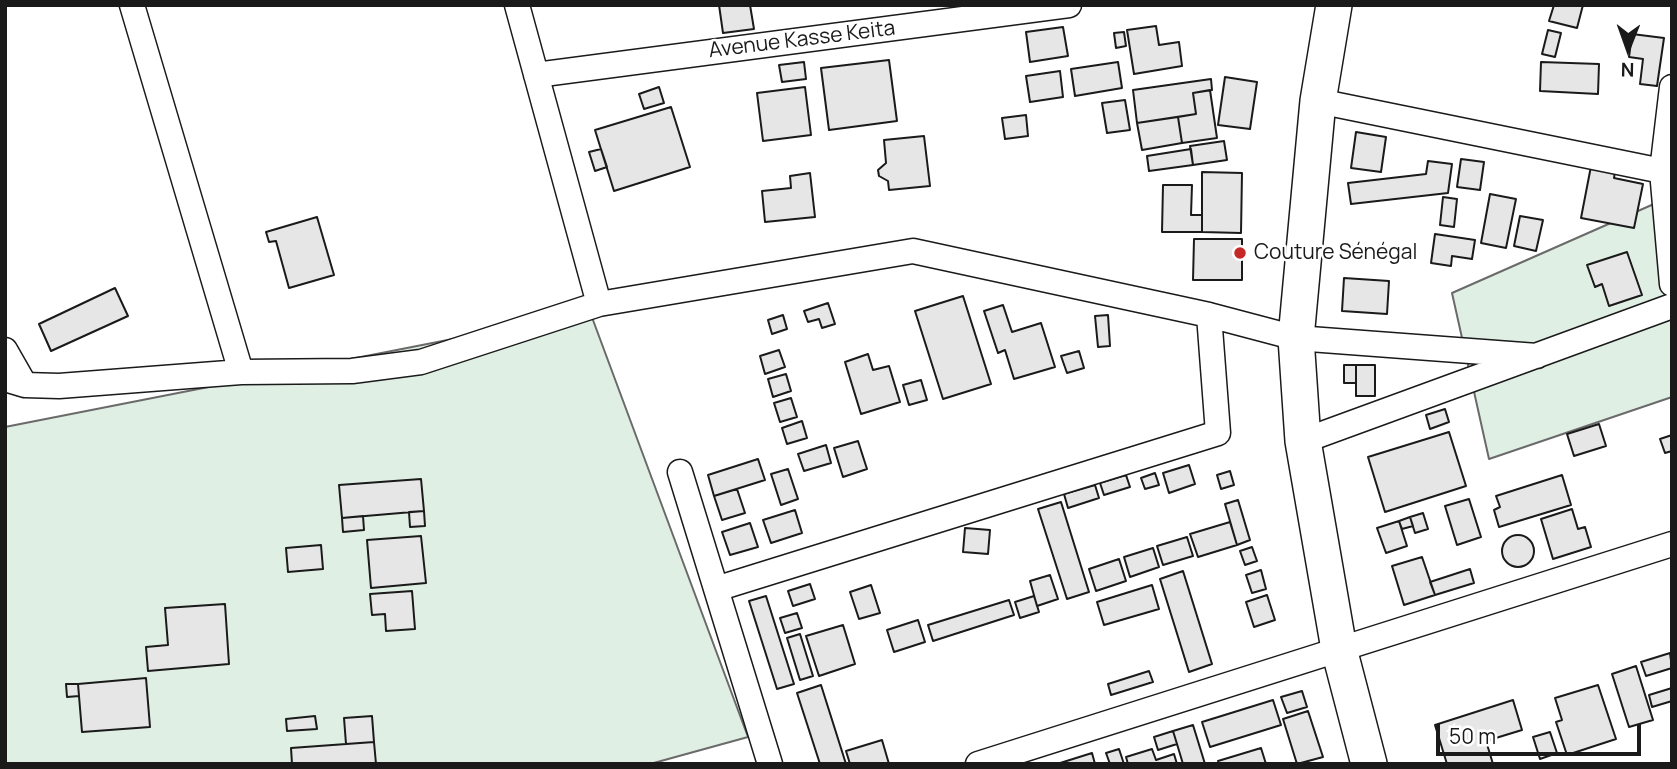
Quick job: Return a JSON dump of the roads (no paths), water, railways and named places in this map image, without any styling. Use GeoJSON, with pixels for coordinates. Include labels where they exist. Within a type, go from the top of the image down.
{"type":"FeatureCollection","features":[{"type":"Feature","properties":{"kind":"main road"},"geometry":{"type":"LineString","coordinates":[[1334,5],[1318,101],[1296,338],[1303,441],[1339,649],[1370,764]]}},
{"type":"Feature","properties":{"kind":"street"},"geometry":{"type":"LineString","coordinates":[[132,5],[241,372]]}},
{"type":"Feature","properties":{"kind":"street"},"geometry":{"type":"LineString","coordinates":[[517,5],[599,304]]}},
{"type":"Feature","properties":{"kind":"street","name":"Avenue Kasse Keita"},"geometry":{"type":"LineString","coordinates":[[536,75],[1069,5]]}},
{"type":"Feature","properties":{"kind":"street"},"geometry":{"type":"LineString","coordinates":[[1672,87],[1662,171],[1672,284]]}},
{"type":"Feature","properties":{"kind":"street"},"geometry":{"type":"LineString","coordinates":[[1318,101],[1662,171]]}},
{"type":"Feature","properties":{"kind":"street"},"geometry":{"type":"LineString","coordinates":[[5,350],[15,382],[241,372],[352,371],[421,362],[599,304],[913,251],[1209,315],[1296,338],[1537,356]]}},
{"type":"Feature","properties":{"kind":"street"},"geometry":{"type":"LineString","coordinates":[[1303,441],[1672,306]]}},
{"type":"Feature","properties":{"kind":"street"},"geometry":{"type":"LineString","coordinates":[[716,589],[1218,433],[1209,315]]}},
{"type":"Feature","properties":{"kind":"street"},"geometry":{"type":"LineString","coordinates":[[680,472],[770,764]]}},
{"type":"Feature","properties":{"kind":"street"},"geometry":{"type":"LineString","coordinates":[[978,764],[1672,544]]}},
{"type":"Feature","properties":{"kind":"place","name":"Couture Sénégal"},"geometry":{"type":"Point","coordinates":[1240,253]}}]}
